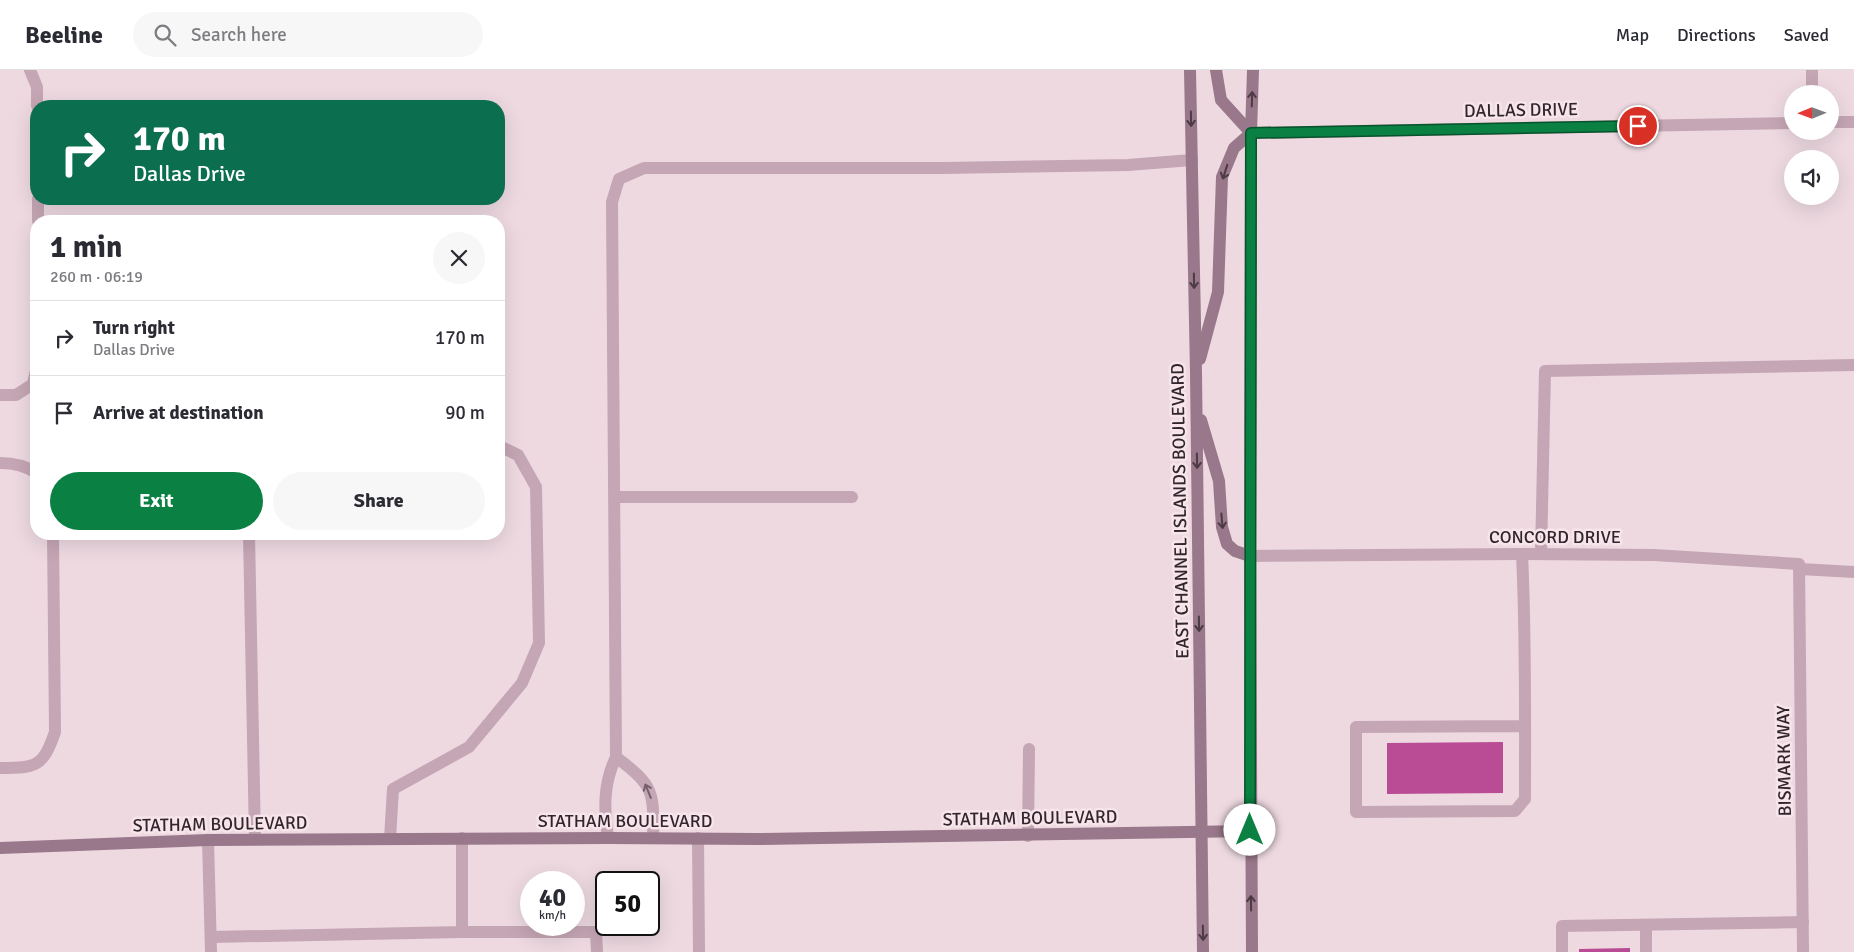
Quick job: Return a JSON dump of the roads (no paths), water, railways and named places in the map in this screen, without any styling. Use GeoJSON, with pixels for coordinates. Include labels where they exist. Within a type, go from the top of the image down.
{"type":"FeatureCollection","features":[{"type":"Feature","properties":{"kind":"main road","name":"EAST CHANNEL ISLANDS BOULEVARD"},"geometry":{"type":"LineString","coordinates":[[1190,70],[1197,405],[1203,952]]}},
{"type":"Feature","properties":{"kind":"main road"},"geometry":{"type":"LineString","coordinates":[[1216,70],[1222,100],[1251,133]]}},
{"type":"Feature","properties":{"kind":"main road"},"geometry":{"type":"LineString","coordinates":[[1252,952],[1250,556],[1251,133],[1253,70]]}},
{"type":"Feature","properties":{"kind":"main road"},"geometry":{"type":"LineString","coordinates":[[1196,373],[1218,292],[1222,177],[1234,148],[1251,133]]}},
{"type":"Feature","properties":{"kind":"main road"},"geometry":{"type":"LineString","coordinates":[[1197,405],[1219,481],[1222,527],[1227,544],[1235,552],[1250,556]]}},
{"type":"Feature","properties":{"kind":"main road","name":"STATHAM BOULEVARD"},"geometry":{"type":"LineString","coordinates":[[0,848],[255,839],[758,839],[1028,836],[1250,830]]}},
{"type":"Feature","properties":{"kind":"street"},"geometry":{"type":"LineString","coordinates":[[30,70],[37,88],[37,100]]}},
{"type":"Feature","properties":{"kind":"street","name":"DALLAS DRIVE"},"geometry":{"type":"LineString","coordinates":[[1251,133],[1784,122]]}},
{"type":"Feature","properties":{"kind":"street"},"geometry":{"type":"LineString","coordinates":[[1839,122],[1854,122]]}},
{"type":"Feature","properties":{"kind":"street"},"geometry":{"type":"LineString","coordinates":[[608,838],[605,816],[606,782],[616,757],[612,202],[618,178],[644,168],[944,168],[1128,165],[1192,160]]}},
{"type":"Feature","properties":{"kind":"street"},"geometry":{"type":"LineString","coordinates":[[1541,554],[1545,371],[1854,365]]}},
{"type":"Feature","properties":{"kind":"street"},"geometry":{"type":"LineString","coordinates":[[0,395],[16,395],[30,386]]}},
{"type":"Feature","properties":{"kind":"street"},"geometry":{"type":"LineString","coordinates":[[390,839],[394,789],[468,747],[522,682],[539,643],[536,487],[518,455],[505,449]]}},
{"type":"Feature","properties":{"kind":"street"},"geometry":{"type":"LineString","coordinates":[[0,463],[12,463],[30,468]]}},
{"type":"Feature","properties":{"kind":"street"},"geometry":{"type":"LineString","coordinates":[[615,497],[852,497]]}},
{"type":"Feature","properties":{"kind":"street"},"geometry":{"type":"LineString","coordinates":[[0,768],[23,768],[35,765],[50,747],[55,732],[53,540]]}},
{"type":"Feature","properties":{"kind":"street"},"geometry":{"type":"LineString","coordinates":[[249,540],[255,839]]}},
{"type":"Feature","properties":{"kind":"street"},"geometry":{"type":"LineString","coordinates":[[1522,554],[1525,628],[1525,726],[1525,800],[1515,811],[1356,812],[1356,728],[1525,726]]}},
{"type":"Feature","properties":{"kind":"street","name":"CONCORD DRIVE"},"geometry":{"type":"LineString","coordinates":[[1250,556],[1654,555],[1800,564],[1800,569],[1854,572]]}},
{"type":"Feature","properties":{"kind":"street","name":"BISMARK WAY"},"geometry":{"type":"LineString","coordinates":[[1800,569],[1803,952]]}},
{"type":"Feature","properties":{"kind":"street"},"geometry":{"type":"LineString","coordinates":[[1028,836],[1029,749]]}},
{"type":"Feature","properties":{"kind":"street"},"geometry":{"type":"LineString","coordinates":[[616,757],[635,772],[648,786],[654,806],[653,838]]}},
{"type":"Feature","properties":{"kind":"street"},"geometry":{"type":"LineString","coordinates":[[462,838],[462,932]]}},
{"type":"Feature","properties":{"kind":"street"},"geometry":{"type":"LineString","coordinates":[[698,838],[699,952]]}},
{"type":"Feature","properties":{"kind":"street"},"geometry":{"type":"LineString","coordinates":[[208,840],[211,952]]}},
{"type":"Feature","properties":{"kind":"street"},"geometry":{"type":"LineString","coordinates":[[1562,952],[1562,926],[1803,922]]}},
{"type":"Feature","properties":{"kind":"street"},"geometry":{"type":"LineString","coordinates":[[1646,925],[1646,952]]}},
{"type":"Feature","properties":{"kind":"street"},"geometry":{"type":"LineString","coordinates":[[211,937],[462,932],[596,932],[597,952]]}}]}
